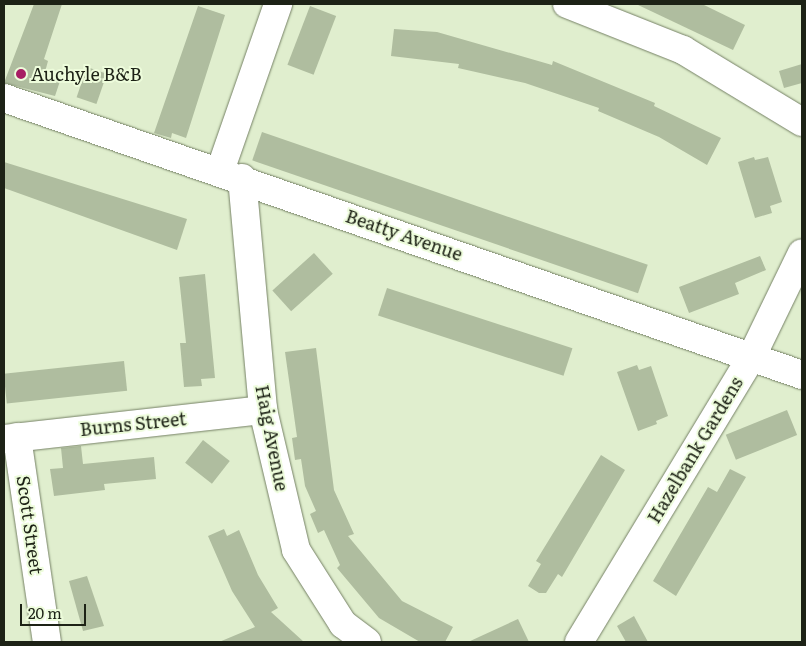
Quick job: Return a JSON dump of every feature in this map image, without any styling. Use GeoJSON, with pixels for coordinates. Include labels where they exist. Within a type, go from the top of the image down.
{"type":"FeatureCollection","features":[{"type":"Feature","properties":{"kind":"street"},"geometry":{"type":"LineString","coordinates":[[231,175],[278,4]]}},
{"type":"Feature","properties":{"kind":"street"},"geometry":{"type":"LineString","coordinates":[[567,4],[683,50],[802,122]]}},
{"type":"Feature","properties":{"kind":"street","name":"Beatty Avenue"},"geometry":{"type":"LineString","coordinates":[[4,98],[231,175],[802,375]]}},
{"type":"Feature","properties":{"kind":"street","name":"Haig Avenue"},"geometry":{"type":"LineString","coordinates":[[231,175],[263,410],[296,550],[343,624],[367,642]]}},
{"type":"Feature","properties":{"kind":"street","name":"Hazelbank Gardens"},"geometry":{"type":"LineString","coordinates":[[579,642],[752,356],[802,253]]}},
{"type":"Feature","properties":{"kind":"street","name":"Burns Street"},"geometry":{"type":"LineString","coordinates":[[10,438],[263,410]]}},
{"type":"Feature","properties":{"kind":"street","name":"Scott Street"},"geometry":{"type":"LineString","coordinates":[[10,438],[48,642]]}},
{"type":"Feature","properties":{"kind":"building"},"geometry":{"type":"Polygon","coordinates":[[[34,4],[62,4],[44,59],[48,61],[45,72],[61,78],[55,96],[4,83],[34,4]]]}},
{"type":"Feature","properties":{"kind":"building"},"geometry":{"type":"Polygon","coordinates":[[[636,4],[702,4],[745,25],[733,50],[636,4]]]}},
{"type":"Feature","properties":{"kind":"building"},"geometry":{"type":"Polygon","coordinates":[[[198,6],[225,15],[186,138],[172,133],[171,138],[154,133],[198,6]]]}},
{"type":"Feature","properties":{"kind":"building"},"geometry":{"type":"Polygon","coordinates":[[[310,6],[336,16],[314,75],[287,65],[310,6]]]}},
{"type":"Feature","properties":{"kind":"building"},"geometry":{"type":"Polygon","coordinates":[[[394,29],[437,32],[552,65],[553,61],[655,103],[654,106],[721,138],[707,165],[659,137],[598,111],[599,108],[525,83],[458,68],[459,64],[391,56],[394,29]]]}},
{"type":"Feature","properties":{"kind":"building"},"geometry":{"type":"Polygon","coordinates":[[[802,64],[802,83],[784,88],[779,71],[802,64]]]}},
{"type":"Feature","properties":{"kind":"building"},"geometry":{"type":"Polygon","coordinates":[[[87,67],[107,74],[96,104],[77,97],[87,67]]]}},
{"type":"Feature","properties":{"kind":"building"},"geometry":{"type":"Polygon","coordinates":[[[262,132],[648,265],[638,293],[252,160],[262,132]]]}},
{"type":"Feature","properties":{"kind":"building"},"geometry":{"type":"Polygon","coordinates":[[[754,157],[755,160],[768,157],[782,202],[770,206],[772,213],[755,218],[738,162],[754,157]]]}},
{"type":"Feature","properties":{"kind":"building"},"geometry":{"type":"Polygon","coordinates":[[[4,162],[187,219],[177,250],[4,188],[4,162]]]}},
{"type":"Feature","properties":{"kind":"building"},"geometry":{"type":"Polygon","coordinates":[[[314,253],[333,274],[291,311],[272,290],[314,253]]]}},
{"type":"Feature","properties":{"kind":"building"},"geometry":{"type":"Polygon","coordinates":[[[760,256],[766,270],[735,283],[739,294],[689,313],[679,287],[760,256]]]}},
{"type":"Feature","properties":{"kind":"building"},"geometry":{"type":"Polygon","coordinates":[[[205,274],[215,378],[201,379],[202,386],[184,387],[180,343],[186,343],[179,277],[205,274]]]}},
{"type":"Feature","properties":{"kind":"building"},"geometry":{"type":"Polygon","coordinates":[[[387,288],[572,348],[563,376],[378,316],[387,288]]]}},
{"type":"Feature","properties":{"kind":"building"},"geometry":{"type":"Polygon","coordinates":[[[316,348],[334,490],[354,534],[348,536],[402,601],[453,627],[445,642],[420,642],[379,618],[337,568],[340,565],[324,530],[318,533],[310,514],[316,511],[305,486],[301,459],[295,460],[292,438],[297,437],[285,352],[316,348]]]}},
{"type":"Feature","properties":{"kind":"building"},"geometry":{"type":"Polygon","coordinates":[[[124,361],[127,391],[7,403],[4,374],[124,361]]]}},
{"type":"Feature","properties":{"kind":"building"},"geometry":{"type":"Polygon","coordinates":[[[637,365],[639,370],[651,366],[668,416],[656,421],[657,424],[638,431],[617,372],[637,365]]]}},
{"type":"Feature","properties":{"kind":"building"},"geometry":{"type":"Polygon","coordinates":[[[787,410],[797,435],[736,460],[726,435],[787,410]]]}},
{"type":"Feature","properties":{"kind":"building"},"geometry":{"type":"Polygon","coordinates":[[[203,440],[230,461],[212,484],[185,463],[203,440]]]}},
{"type":"Feature","properties":{"kind":"building"},"geometry":{"type":"Polygon","coordinates":[[[81,446],[83,464],[154,457],[156,479],[104,484],[105,490],[54,496],[50,469],[63,468],[61,448],[81,446]]]}},
{"type":"Feature","properties":{"kind":"building"},"geometry":{"type":"Polygon","coordinates":[[[601,455],[625,470],[562,577],[558,574],[546,593],[539,593],[528,586],[541,564],[536,561],[601,455]]]}},
{"type":"Feature","properties":{"kind":"building"},"geometry":{"type":"Polygon","coordinates":[[[730,469],[746,477],[676,596],[653,581],[708,487],[717,492],[730,469]]]}},
{"type":"Feature","properties":{"kind":"building"},"geometry":{"type":"Polygon","coordinates":[[[224,529],[227,536],[239,530],[258,575],[278,608],[271,612],[304,642],[219,642],[255,627],[232,591],[208,536],[224,529]]]}},
{"type":"Feature","properties":{"kind":"building"},"geometry":{"type":"Polygon","coordinates":[[[87,576],[104,626],[83,631],[69,581],[87,576]]]}},
{"type":"Feature","properties":{"kind":"building"},"geometry":{"type":"Polygon","coordinates":[[[634,616],[648,642],[626,642],[617,626],[634,616]]]}},
{"type":"Feature","properties":{"kind":"building"},"geometry":{"type":"Polygon","coordinates":[[[518,619],[529,642],[468,642],[518,619]]]}},
{"type":"Feature","properties":{"kind":"place","name":"Auchyle B&B"},"geometry":{"type":"Point","coordinates":[21,74]}}]}
